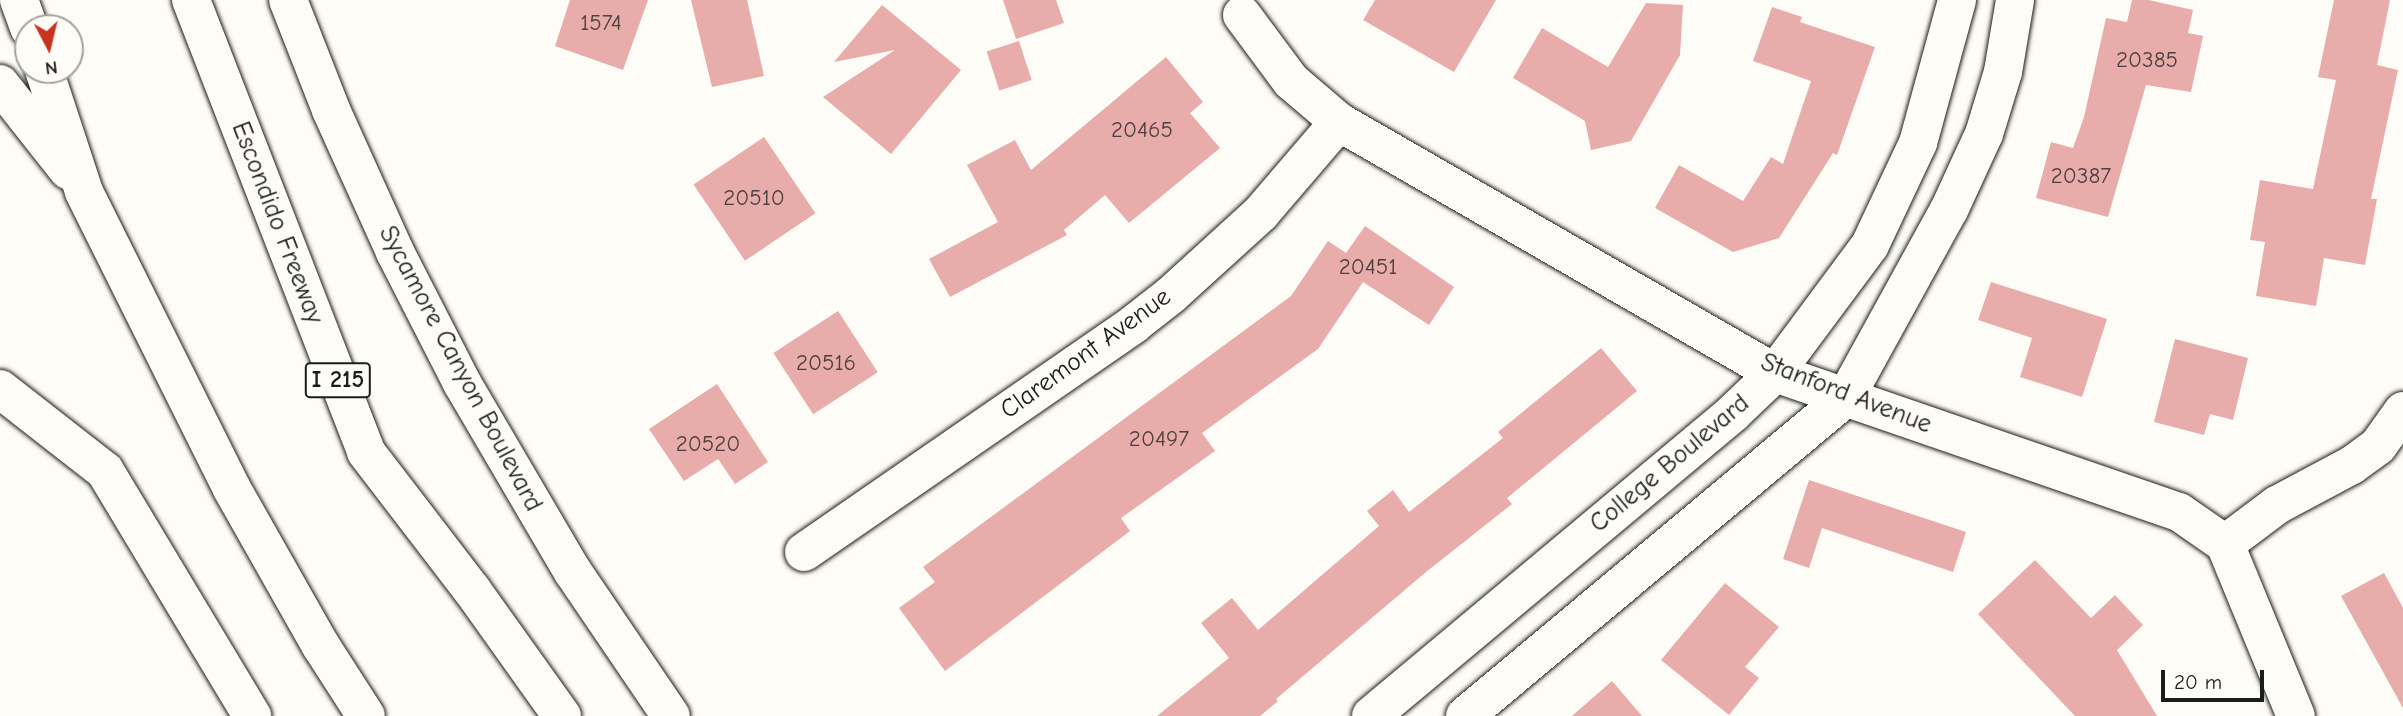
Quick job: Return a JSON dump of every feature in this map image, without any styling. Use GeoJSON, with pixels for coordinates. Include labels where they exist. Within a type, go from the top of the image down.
{"type":"FeatureCollection","features":[{"type":"Feature","properties":{"kind":"main road","name":"Escondido Freeway"},"geometry":{"type":"LineString","coordinates":[[191,0],[366,452],[472,590],[562,716]]}},
{"type":"Feature","properties":{"kind":"main road","name":"Sycamore Canyon Boulevard"},"geometry":{"type":"LineString","coordinates":[[288,0],[331,110],[395,252],[462,383],[573,572],[671,716]]}},
{"type":"Feature","properties":{"kind":"main road","name":"College Boulevard"},"geometry":{"type":"LineString","coordinates":[[1378,714],[1722,422],[1775,373],[1870,245],[1918,142],[1957,0]]}},
{"type":"Feature","properties":{"kind":"main road"},"geometry":{"type":"LineString","coordinates":[[1465,716],[1846,397],[1949,210],[1984,134],[2003,72],[2015,0]]}},
{"type":"Feature","properties":{"kind":"main road","name":"Stanford Avenue"},"geometry":{"type":"LineString","coordinates":[[1242,15],[1291,81],[1339,122],[1775,373],[2179,512],[2225,544]]}},
{"type":"Feature","properties":{"kind":"main road"},"geometry":{"type":"LineString","coordinates":[[0,84],[84,192]]}},
{"type":"Feature","properties":{"kind":"main road"},"geometry":{"type":"LineString","coordinates":[[49,84],[84,192],[232,489],[321,646],[366,716]]}},
{"type":"Feature","properties":{"kind":"main road","name":"Claremont Avenue"},"geometry":{"type":"LineString","coordinates":[[804,552],[1134,324],[1171,295],[1261,213],[1339,122]]}},
{"type":"Feature","properties":{"kind":"main road"},"geometry":{"type":"LineString","coordinates":[[0,389],[105,471],[252,716]]}},
{"type":"Feature","properties":{"kind":"main road"},"geometry":{"type":"LineString","coordinates":[[2296,716],[2225,544],[2277,505],[2352,465],[2378,446],[2403,411]]}},
{"type":"Feature","properties":{"kind":"building"},"geometry":{"type":"Polygon","coordinates":[[[570,0],[648,0],[623,70],[555,46],[570,0]]]}},
{"type":"Feature","properties":{"kind":"building"},"geometry":{"type":"Polygon","coordinates":[[[691,0],[747,0],[764,76],[712,87],[691,0]]]}},
{"type":"Feature","properties":{"kind":"building"},"geometry":{"type":"Polygon","coordinates":[[[1003,0],[1056,0],[1064,23],[1016,39],[1003,0]]]}},
{"type":"Feature","properties":{"kind":"building"},"geometry":{"type":"Polygon","coordinates":[[[1375,0],[1496,0],[1454,72],[1363,20],[1375,0]]]}},
{"type":"Feature","properties":{"kind":"building"},"geometry":{"type":"Polygon","coordinates":[[[2132,0],[2149,0],[2193,10],[2188,33],[2203,36],[2191,92],[2146,85],[2108,217],[2036,198],[2051,142],[2073,148],[2084,117],[2106,18],[2127,22],[2132,0]]]}},
{"type":"Feature","properties":{"kind":"building"},"geometry":{"type":"Polygon","coordinates":[[[2334,0],[2390,0],[2377,65],[2398,70],[2371,199],[2377,199],[2365,265],[2324,258],[2316,306],[2256,296],[2265,242],[2250,240],[2260,180],[2313,189],[2336,80],[2318,77],[2334,0]]]}},
{"type":"Feature","properties":{"kind":"building"},"geometry":{"type":"Polygon","coordinates":[[[1646,3],[1683,5],[1680,55],[1631,141],[1591,150],[1585,121],[1513,78],[1542,28],[1608,67],[1646,3]]]}},
{"type":"Feature","properties":{"kind":"building"},"geometry":{"type":"Polygon","coordinates":[[[882,5],[961,70],[891,154],[823,97],[895,50],[834,62],[882,5]]]}},
{"type":"Feature","properties":{"kind":"building"},"geometry":{"type":"Polygon","coordinates":[[[1772,7],[1802,17],[1800,22],[1875,47],[1837,155],[1833,153],[1779,238],[1733,252],[1655,208],[1679,165],[1743,201],[1771,157],[1783,164],[1811,81],[1753,61],[1772,7]]]}},
{"type":"Feature","properties":{"kind":"building"},"geometry":{"type":"Polygon","coordinates":[[[1019,41],[1032,80],[999,90],[987,52],[1019,41]]]}},
{"type":"Feature","properties":{"kind":"building"},"geometry":{"type":"Polygon","coordinates":[[[1166,57],[1203,102],[1190,113],[1220,148],[1129,223],[1105,195],[1064,230],[1067,235],[950,297],[929,259],[998,222],[967,165],[1015,140],[1031,170],[1166,57]]]}},
{"type":"Feature","properties":{"kind":"building"},"geometry":{"type":"Polygon","coordinates":[[[764,137],[815,213],[745,261],[694,185],[764,137]]]}},
{"type":"Feature","properties":{"kind":"building"},"geometry":{"type":"Polygon","coordinates":[[[1365,226],[1454,287],[1429,325],[1363,282],[1318,349],[1202,433],[1215,451],[1121,518],[1130,531],[945,671],[899,608],[935,582],[923,567],[1291,296],[1328,241],[1346,253],[1365,226]]]}},
{"type":"Feature","properties":{"kind":"building"},"geometry":{"type":"Polygon","coordinates":[[[1991,282],[2107,319],[2082,397],[2020,377],[2032,338],[1978,320],[1991,282]]]}},
{"type":"Feature","properties":{"kind":"building"},"geometry":{"type":"Polygon","coordinates":[[[838,311],[878,372],[813,414],[773,353],[838,311]]]}},
{"type":"Feature","properties":{"kind":"building"},"geometry":{"type":"Polygon","coordinates":[[[2175,339],[2248,358],[2233,420],[2210,414],[2204,435],[2154,422],[2175,339]]]}},
{"type":"Feature","properties":{"kind":"building"},"geometry":{"type":"Polygon","coordinates":[[[1601,348],[1637,391],[1507,498],[1512,504],[1426,572],[1276,699],[1278,701],[1260,716],[1157,716],[1229,658],[1201,623],[1232,598],[1258,630],[1379,526],[1367,511],[1393,490],[1409,512],[1503,438],[1498,432],[1601,348]]]}},
{"type":"Feature","properties":{"kind":"building"},"geometry":{"type":"Polygon","coordinates":[[[717,384],[768,462],[735,484],[718,459],[684,481],[649,429],[717,384]]]}},
{"type":"Feature","properties":{"kind":"building"},"geometry":{"type":"Polygon","coordinates":[[[1809,480],[1966,532],[1953,572],[1822,528],[1809,568],[1783,559],[1809,480]]]}},
{"type":"Feature","properties":{"kind":"building"},"geometry":{"type":"Polygon","coordinates":[[[2035,560],[2091,618],[2115,595],[2143,625],[2117,650],[2157,716],[2075,716],[1978,614],[2035,560]]]}},
{"type":"Feature","properties":{"kind":"building"},"geometry":{"type":"Polygon","coordinates":[[[2384,573],[2403,608],[2403,708],[2341,596],[2384,573]]]}},
{"type":"Feature","properties":{"kind":"building"},"geometry":{"type":"Polygon","coordinates":[[[1725,583],[1779,627],[1745,667],[1759,678],[1729,715],[1661,660],[1725,583]]]}},
{"type":"Feature","properties":{"kind":"building"},"geometry":{"type":"Polygon","coordinates":[[[1612,681],[1642,716],[1572,716],[1612,681]]]}}]}
